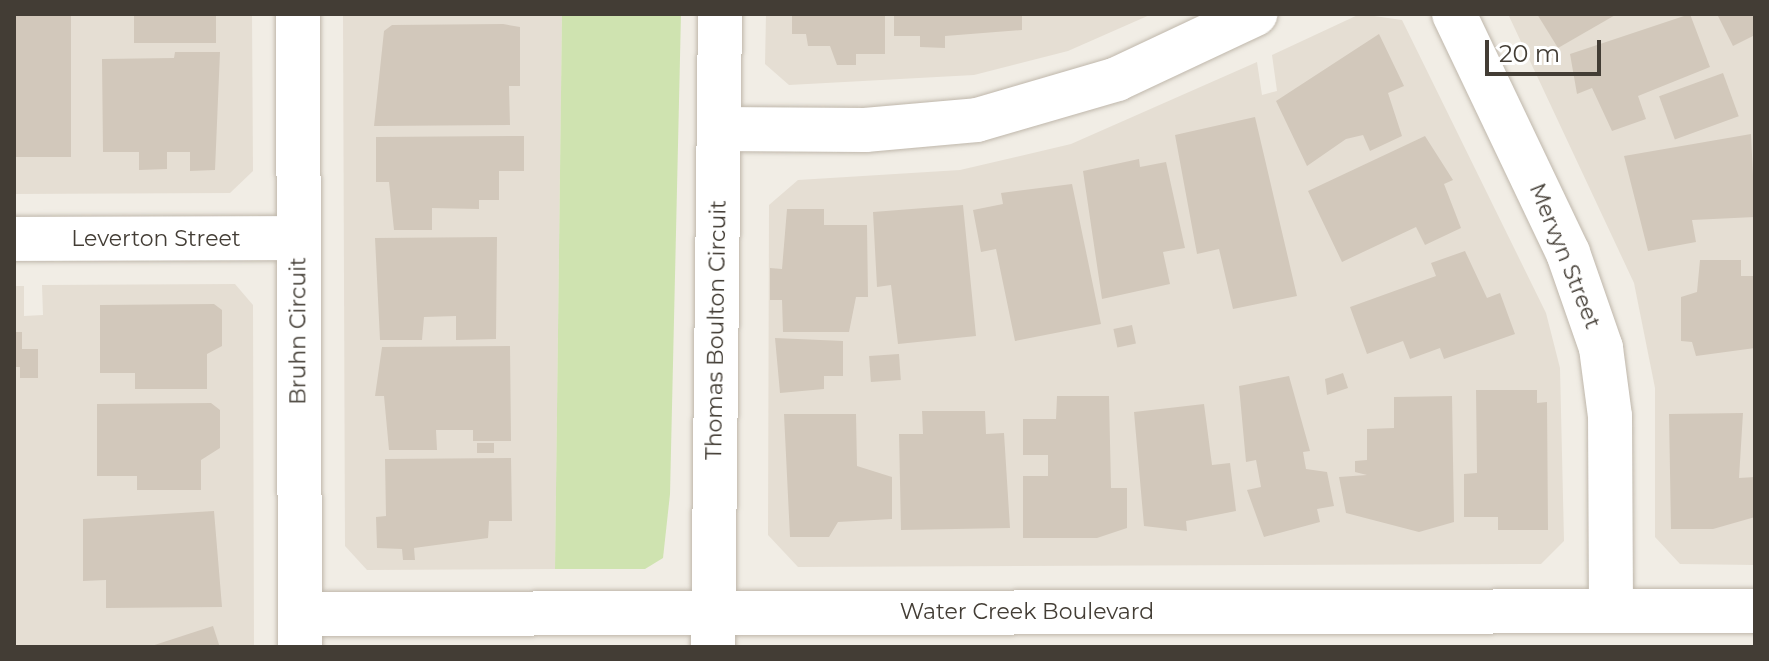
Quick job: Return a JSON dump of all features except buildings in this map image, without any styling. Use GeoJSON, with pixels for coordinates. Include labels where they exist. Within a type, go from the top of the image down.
{"type":"FeatureCollection","features":[{"type":"Feature","properties":{"kind":"street","name":"Bruhn Circuit"},"geometry":{"type":"LineString","coordinates":[[298,14],[300,630]]}},
{"type":"Feature","properties":{"kind":"street","name":"Thomas Boulton Circuit"},"geometry":{"type":"LineString","coordinates":[[714,630],[720,14]]}},
{"type":"Feature","properties":{"kind":"street"},"geometry":{"type":"LineString","coordinates":[[719,129],[865,130],[977,120],[1117,79],[1255,14]]}},
{"type":"Feature","properties":{"kind":"street","name":"Mervyn Street"},"geometry":{"type":"LineString","coordinates":[[1454,14],[1568,253],[1601,348],[1610,416],[1611,611]]}},
{"type":"Feature","properties":{"kind":"street","name":"Leverton Street"},"geometry":{"type":"LineString","coordinates":[[14,239],[298,238]]}},
{"type":"Feature","properties":{"kind":"street","name":"Water Creek Boulevard"},"geometry":{"type":"LineString","coordinates":[[300,630],[714,630],[1611,611],[1755,611]]}},
{"type":"Feature","properties":{"kind":"shaded area"},"geometry":{"type":"Polygon","coordinates":[[[14,14],[252,14],[253,171],[230,193],[14,194],[14,14]]]}},
{"type":"Feature","properties":{"kind":"shaded area"},"geometry":{"type":"Polygon","coordinates":[[[343,14],[562,14],[555,569],[367,570],[345,546],[343,14]]]}},
{"type":"Feature","properties":{"kind":"shaded area"},"geometry":{"type":"Polygon","coordinates":[[[766,14],[1152,14],[1068,51],[974,75],[789,85],[765,64],[766,14]]]}},
{"type":"Feature","properties":{"kind":"shaded area"},"geometry":{"type":"Polygon","coordinates":[[[1360,14],[1402,20],[1546,313],[1560,368],[1564,541],[1541,564],[798,567],[768,535],[769,205],[798,180],[960,170],[1071,144],[1257,62],[1262,95],[1277,91],[1272,55],[1360,14]]]}},
{"type":"Feature","properties":{"kind":"shaded area"},"geometry":{"type":"Polygon","coordinates":[[[1508,14],[1755,14],[1755,565],[1680,564],[1655,537],[1655,388],[1634,283],[1508,14]]]}},
{"type":"Feature","properties":{"kind":"shaded area"},"geometry":{"type":"Polygon","coordinates":[[[235,284],[253,305],[254,647],[14,647],[14,286],[24,286],[24,316],[43,315],[42,285],[235,284]]]}},
{"type":"Feature","properties":{"kind":"green space"},"geometry":{"type":"Polygon","coordinates":[[[562,14],[681,14],[670,494],[663,558],[645,569],[555,569],[562,14]]]}}]}
